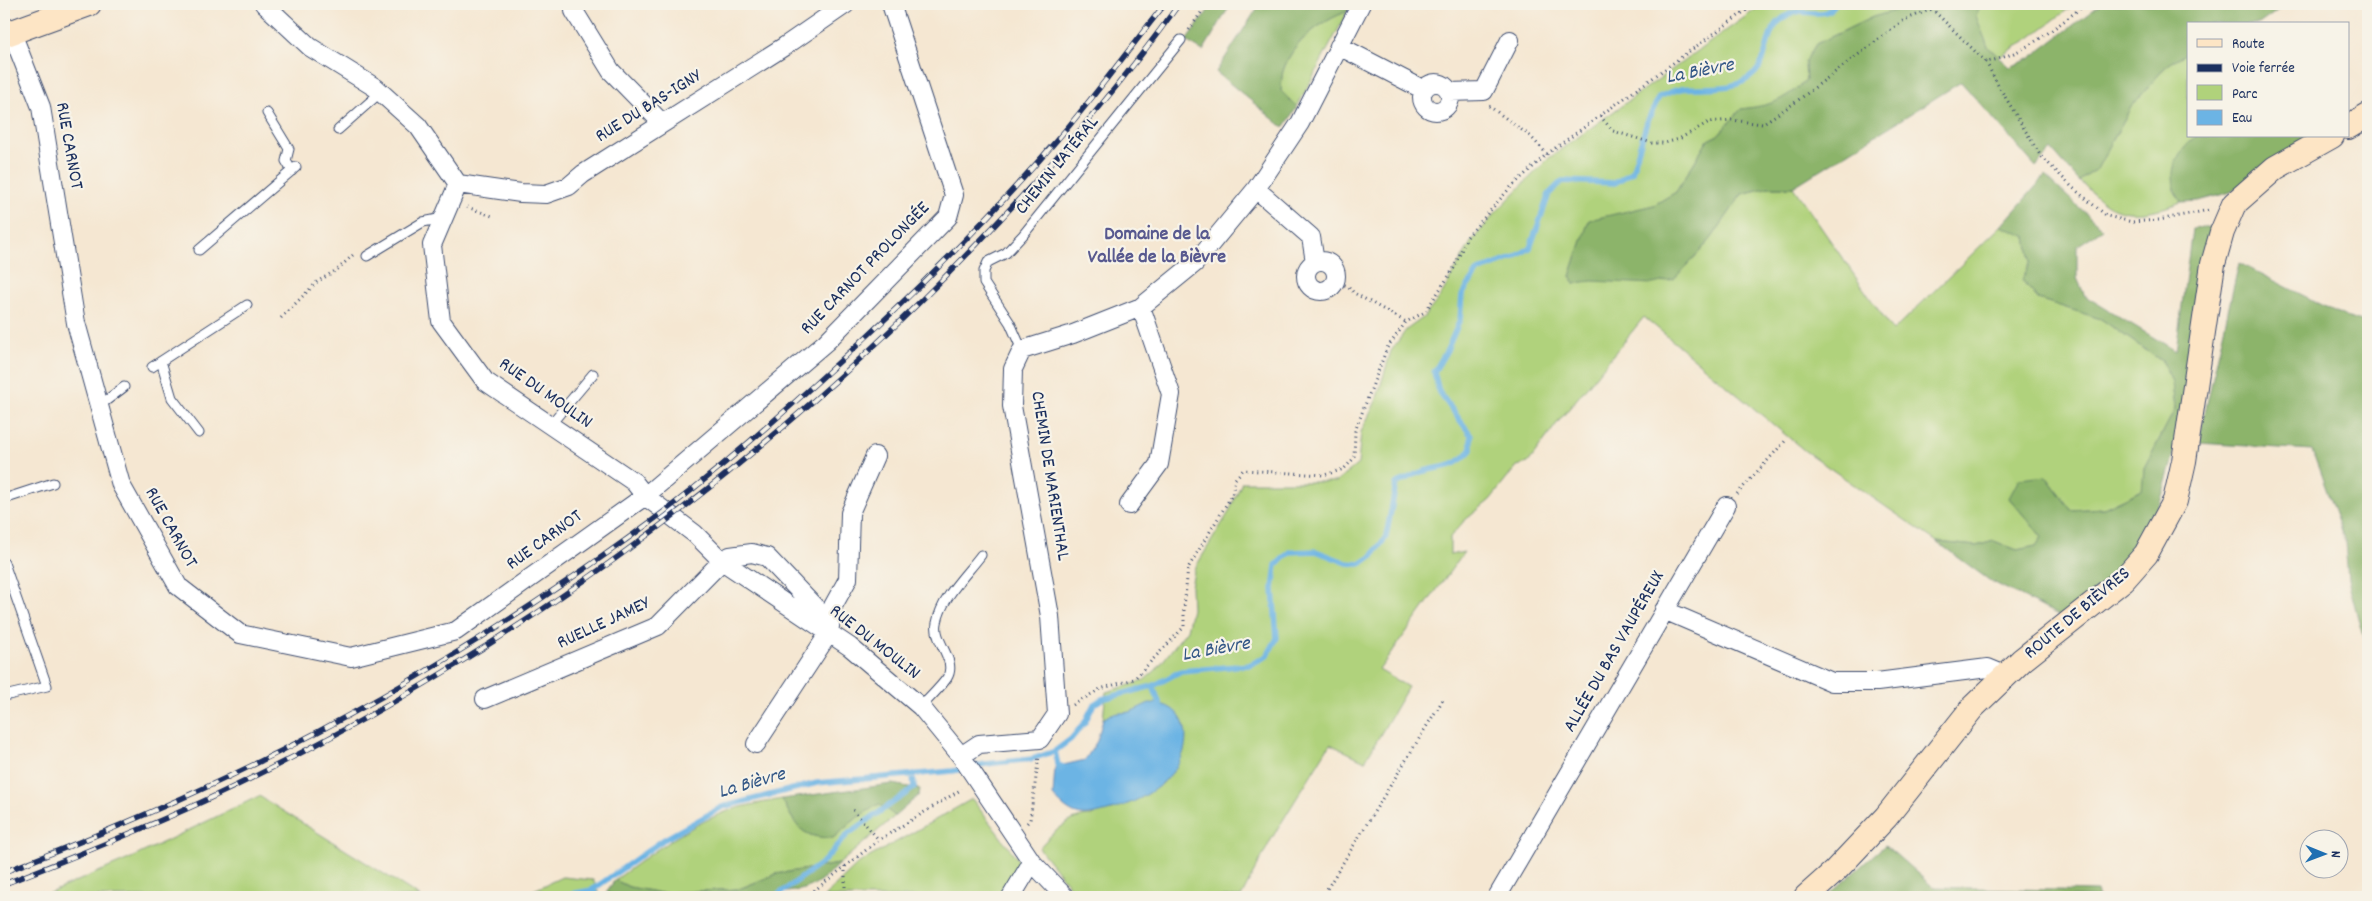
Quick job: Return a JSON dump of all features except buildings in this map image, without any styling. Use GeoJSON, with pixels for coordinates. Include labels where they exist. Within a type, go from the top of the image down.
{"type":"FeatureCollection","features":[{"type":"Feature","properties":{"kind":"street"},"geometry":{"type":"LineString","coordinates":[[8,34],[89,4]]}},
{"type":"Feature","properties":{"kind":"street"},"geometry":{"type":"LineString","coordinates":[[264,4],[310,47],[381,92],[418,126],[455,191]]}},
{"type":"Feature","properties":{"kind":"street","name":"RUE DU BAS-IGNY"},"geometry":{"type":"LineString","coordinates":[[455,191],[546,194],[569,186],[583,174],[785,46],[846,4]]}},
{"type":"Feature","properties":{"kind":"street","name":"RUE CARNOT PROLONGÉE"},"geometry":{"type":"LineString","coordinates":[[645,496],[826,342],[948,217],[954,196],[915,71],[891,4]]}},
{"type":"Feature","properties":{"kind":"street"},"geometry":{"type":"LineString","coordinates":[[1022,350],[1073,334],[1141,307],[1195,263],[1256,189],[1300,123],[1361,4]]}},
{"type":"Feature","properties":{"kind":"street"},"geometry":{"type":"LineString","coordinates":[[574,11],[611,71],[662,123]]}},
{"type":"Feature","properties":{"kind":"street","name":"RUE CARNOT"},"geometry":{"type":"LineString","coordinates":[[8,34],[41,107],[76,323],[121,485],[178,586],[240,634],[350,658],[456,631],[645,496]]}},
{"type":"Feature","properties":{"kind":"street"},"geometry":{"type":"LineString","coordinates":[[1450,92],[1484,91],[1510,40]]}},
{"type":"Feature","properties":{"kind":"street"},"geometry":{"type":"LineString","coordinates":[[1339,46],[1424,90]]}},
{"type":"Feature","properties":{"kind":"street"},"geometry":{"type":"LineString","coordinates":[[1435,83],[1444,85],[1450,92],[1448,105],[1435,111],[1424,104],[1424,90],[1427,86],[1435,83]]}},
{"type":"Feature","properties":{"kind":"street"},"geometry":{"type":"LineString","coordinates":[[2350,126],[2368,115]]}},
{"type":"Feature","properties":{"kind":"street","name":"ROUTE DE BIÈVRES"},"geometry":{"type":"LineString","coordinates":[[1806,897],[1834,872],[1886,817],[1973,707],[2005,675],[2124,579],[2146,554],[2175,500],[2184,461],[2213,264],[2222,232],[2234,204],[2275,168],[2328,138]]}},
{"type":"Feature","properties":{"kind":"street"},"geometry":{"type":"LineString","coordinates":[[1256,189],[1311,237],[1315,262]]}},
{"type":"Feature","properties":{"kind":"street","name":"RUE DU MOULIN"},"geometry":{"type":"LineString","coordinates":[[455,191],[432,245],[441,321],[485,381],[634,482],[645,496],[695,534],[722,561],[829,628]]}},
{"type":"Feature","properties":{"kind":"street"},"geometry":{"type":"LineString","coordinates":[[1325,261],[1330,263],[1336,271],[1335,282],[1324,291],[1310,286],[1306,273],[1315,262],[1325,261]]}},
{"type":"Feature","properties":{"kind":"street"},"geometry":{"type":"LineString","coordinates":[[1129,505],[1159,464],[1171,394],[1141,307]]}},
{"type":"Feature","properties":{"kind":"street","name":"CHEMIN DE MARIENTHAL"},"geometry":{"type":"LineString","coordinates":[[1022,350],[1013,369],[1012,406],[1050,616],[1057,714]]}},
{"type":"Feature","properties":{"kind":"street"},"geometry":{"type":"LineString","coordinates":[[756,744],[829,628],[833,606],[848,578],[850,513],[875,456]]}},
{"type":"Feature","properties":{"kind":"street","name":"ALLÉE DU BAS VAUPÉREUX"},"geometry":{"type":"LineString","coordinates":[[1496,897],[1726,506]]}},
{"type":"Feature","properties":{"kind":"street","name":"RUE DU MOULIN"},"geometry":{"type":"LineString","coordinates":[[722,561],[730,556],[752,553],[768,557],[829,628],[921,707],[961,756],[1032,862],[1065,897]]}},
{"type":"Feature","properties":{"kind":"street","name":"RUELLE JAMEY"},"geometry":{"type":"LineString","coordinates":[[486,699],[658,626],[722,561]]}},
{"type":"Feature","properties":{"kind":"street"},"geometry":{"type":"LineString","coordinates":[[1664,610],[1832,682],[1877,682],[1988,668],[2005,675]]}},
{"type":"Feature","properties":{"kind":"street"},"geometry":{"type":"LineString","coordinates":[[961,756],[979,744],[1040,739],[1057,714]]}},
{"type":"Feature","properties":{"kind":"street"},"geometry":{"type":"LineString","coordinates":[[1011,897],[1032,862]]}},
{"type":"Feature","properties":{"kind":"lane","name":"CHEMIN LATÉRAL"},"geometry":{"type":"LineString","coordinates":[[1022,350],[1010,323],[984,282],[984,271],[988,262],[1006,253],[1023,235],[1181,40]]}},
{"type":"Feature","properties":{"kind":"lane"},"geometry":{"type":"LineString","coordinates":[[338,130],[381,92]]}},
{"type":"Feature","properties":{"kind":"lane"},"geometry":{"type":"LineString","coordinates":[[199,250],[294,169],[286,162],[289,149],[267,113]]}},
{"type":"Feature","properties":{"kind":"lane"},"geometry":{"type":"LineString","coordinates":[[367,256],[423,222],[444,218]]}},
{"type":"Feature","properties":{"kind":"lane"},"geometry":{"type":"LineString","coordinates":[[152,367],[247,304]]}},
{"type":"Feature","properties":{"kind":"lane"},"geometry":{"type":"LineString","coordinates":[[161,361],[172,398],[199,434]]}},
{"type":"Feature","properties":{"kind":"lane"},"geometry":{"type":"LineString","coordinates":[[550,425],[593,374]]}},
{"type":"Feature","properties":{"kind":"lane"},"geometry":{"type":"LineString","coordinates":[[99,406],[124,387]]}},
{"type":"Feature","properties":{"kind":"lane"},"geometry":{"type":"LineString","coordinates":[[4,499],[53,483]]}},
{"type":"Feature","properties":{"kind":"lane"},"geometry":{"type":"LineString","coordinates":[[921,707],[948,677],[951,665],[940,643],[936,625],[941,608],[981,555]]}},
{"type":"Feature","properties":{"kind":"lane"},"geometry":{"type":"LineString","coordinates":[[4,563],[47,686],[4,696]]}},
{"type":"Feature","properties":{"kind":"path"},"geometry":{"type":"LineString","coordinates":[[1181,40],[1207,4]]}},
{"type":"Feature","properties":{"kind":"path"},"geometry":{"type":"LineString","coordinates":[[1057,714],[1100,689],[1134,679],[1184,626],[1188,568],[1232,495],[1234,479],[1243,470],[1324,475],[1344,469],[1354,458],[1355,431],[1387,348],[1406,322],[1424,312],[1454,268],[1466,237],[1510,188],[1546,154],[1755,4]]}},
{"type":"Feature","properties":{"kind":"path"},"geometry":{"type":"LineString","coordinates":[[1929,4],[1932,10],[1986,62],[2040,154],[2074,188],[2107,216],[2132,222],[2159,220],[2234,204]]}},
{"type":"Feature","properties":{"kind":"path"},"geometry":{"type":"LineString","coordinates":[[1986,62],[2008,57],[2046,36],[2086,4]]}},
{"type":"Feature","properties":{"kind":"path"},"geometry":{"type":"LineString","coordinates":[[1600,116],[1614,131],[1630,137],[1665,143],[1679,139],[1709,122],[1732,120],[1762,124],[1793,104],[1904,20],[1932,10]]}},
{"type":"Feature","properties":{"kind":"path"},"geometry":{"type":"LineString","coordinates":[[1484,91],[1490,108],[1530,136],[1546,154]]}},
{"type":"Feature","properties":{"kind":"path"},"geometry":{"type":"LineString","coordinates":[[455,191],[468,208],[494,217]]}},
{"type":"Feature","properties":{"kind":"path"},"geometry":{"type":"LineString","coordinates":[[281,318],[317,282],[338,269],[354,254],[367,256]]}},
{"type":"Feature","properties":{"kind":"path"},"geometry":{"type":"LineString","coordinates":[[1335,282],[1348,286],[1354,293],[1406,322]]}},
{"type":"Feature","properties":{"kind":"path"},"geometry":{"type":"LineString","coordinates":[[1726,506],[1787,439]]}},
{"type":"Feature","properties":{"kind":"path"},"geometry":{"type":"LineString","coordinates":[[1322,897],[1444,698]]}},
{"type":"Feature","properties":{"kind":"path"},"geometry":{"type":"LineString","coordinates":[[1014,835],[1030,820],[1038,772],[1039,750]]}},
{"type":"Feature","properties":{"kind":"path"},"geometry":{"type":"LineString","coordinates":[[806,897],[879,840],[978,780]]}},
{"type":"Feature","properties":{"kind":"path"},"geometry":{"type":"LineString","coordinates":[[853,810],[879,840]]}},
{"type":"Feature","properties":{"kind":"path"},"geometry":{"type":"LineString","coordinates":[[845,866],[845,897]]}},
{"type":"Feature","properties":{"kind":"green space"},"geometry":{"type":"Polygon","coordinates":[[[1213,4],[1231,4],[1203,51],[1186,41],[1213,4]]]}},
{"type":"Feature","properties":{"kind":"green space"},"geometry":{"type":"Polygon","coordinates":[[[1260,4],[1352,4],[1348,11],[1327,21],[1309,34],[1293,51],[1288,60],[1282,73],[1281,91],[1297,107],[1284,128],[1216,72],[1260,4]]]}},
{"type":"Feature","properties":{"kind":"green space"},"geometry":{"type":"Polygon","coordinates":[[[1763,4],[1902,4],[1894,11],[1873,17],[1816,44],[1805,62],[1806,81],[1790,94],[1769,106],[1741,109],[1718,135],[1708,140],[1676,192],[1654,205],[1589,221],[1570,276],[1574,283],[1694,258],[1711,239],[1742,194],[1769,187],[1793,187],[1893,331],[2001,226],[2027,236],[2031,262],[2022,280],[2038,299],[2101,319],[2163,362],[2172,382],[2175,409],[2144,469],[2143,490],[2104,508],[2071,510],[2046,476],[2009,498],[2042,537],[2036,546],[2017,550],[1994,541],[1976,546],[1937,542],[1805,451],[1644,317],[1558,422],[1528,463],[1517,466],[1490,500],[1464,521],[1450,537],[1450,555],[1464,552],[1379,670],[1408,687],[1365,761],[1330,744],[1272,838],[1241,897],[1078,897],[1039,848],[1062,826],[1076,819],[1091,816],[1161,785],[1176,768],[1161,703],[1103,719],[1106,692],[1143,681],[1156,670],[1187,630],[1192,609],[1191,586],[1195,568],[1229,512],[1242,482],[1336,482],[1358,464],[1361,432],[1376,401],[1391,351],[1406,330],[1424,317],[1440,297],[1471,242],[1498,210],[1549,158],[1763,4]]]}},
{"type":"Feature","properties":{"kind":"green space"},"geometry":{"type":"Polygon","coordinates":[[[1902,4],[1982,4],[1976,16],[1988,47],[2010,67],[2029,59],[2101,4],[2287,4],[2262,22],[2187,22],[2187,53],[2168,64],[2131,107],[2097,169],[2079,181],[2051,149],[2036,167],[1961,82],[1793,187],[1769,187],[1742,194],[1711,239],[1674,279],[1653,284],[1592,281],[1575,283],[1570,276],[1589,220],[1654,205],[1676,192],[1708,140],[1718,135],[1741,109],[1761,106],[1776,101],[1806,81],[1805,62],[1816,44],[1873,17],[1894,11],[1902,4]]]}},
{"type":"Feature","properties":{"kind":"green space"},"geometry":{"type":"Polygon","coordinates":[[[1982,4],[2075,4],[2030,38],[1999,57],[1988,47],[1975,16],[1982,4]]]}},
{"type":"Feature","properties":{"kind":"green space"},"geometry":{"type":"Polygon","coordinates":[[[1348,11],[1297,107],[1281,91],[1282,73],[1288,60],[1293,51],[1309,34],[1327,21],[1348,11]]]}},
{"type":"Feature","properties":{"kind":"green space"},"geometry":{"type":"Polygon","coordinates":[[[2187,53],[2187,138],[2195,138],[2189,143],[2174,190],[2181,202],[2153,211],[2134,212],[2115,209],[2102,201],[2079,181],[2097,169],[2131,107],[2168,64],[2187,53]]]}},
{"type":"Feature","properties":{"kind":"green space"},"geometry":{"type":"Polygon","coordinates":[[[2195,138],[2310,138],[2231,192],[2198,201],[2181,202],[2174,183],[2174,166],[2189,143],[2195,138]]]}},
{"type":"Feature","properties":{"kind":"green space"},"geometry":{"type":"Polygon","coordinates":[[[2045,176],[2103,229],[2077,246],[2077,278],[2085,296],[2176,351],[2192,229],[2211,227],[2176,447],[2160,503],[2121,570],[2060,616],[1989,580],[1937,542],[1976,546],[1994,541],[2017,550],[2036,546],[2042,537],[2009,498],[2019,479],[2046,476],[2071,510],[2104,508],[2142,490],[2144,469],[2175,409],[2172,382],[2163,362],[2101,319],[2038,299],[2022,280],[2031,262],[2027,237],[2001,226],[2045,176]]]}},
{"type":"Feature","properties":{"kind":"green space"},"geometry":{"type":"Polygon","coordinates":[[[2239,263],[2346,317],[2368,324],[2368,656],[2348,580],[2345,542],[2312,450],[2198,443],[2239,263]]]}},
{"type":"Feature","properties":{"kind":"green space"},"geometry":{"type":"Polygon","coordinates":[[[892,784],[920,789],[919,795],[895,816],[879,804],[858,817],[833,838],[813,836],[800,829],[782,799],[892,784]]]}},
{"type":"Feature","properties":{"kind":"green space"},"geometry":{"type":"Polygon","coordinates":[[[259,796],[421,897],[40,897],[129,859],[259,796]]]}},
{"type":"Feature","properties":{"kind":"green space"},"geometry":{"type":"Polygon","coordinates":[[[782,799],[800,829],[813,836],[833,838],[858,817],[880,803],[895,816],[839,864],[776,874],[739,889],[661,893],[629,887],[615,880],[673,839],[704,821],[737,808],[782,799]]]}},
{"type":"Feature","properties":{"kind":"green space"},"geometry":{"type":"Polygon","coordinates":[[[972,799],[1019,861],[1017,873],[1003,897],[824,897],[859,863],[972,799]]]}},
{"type":"Feature","properties":{"kind":"green space"},"geometry":{"type":"Polygon","coordinates":[[[1885,845],[1933,887],[2097,891],[2099,897],[1826,897],[1885,845]]]}},
{"type":"Feature","properties":{"kind":"green space"},"geometry":{"type":"Polygon","coordinates":[[[839,864],[811,886],[795,891],[758,897],[619,897],[606,892],[615,880],[629,887],[661,893],[739,889],[776,874],[839,864]]]}},
{"type":"Feature","properties":{"kind":"green space"},"geometry":{"type":"Polygon","coordinates":[[[562,877],[593,880],[601,897],[519,897],[562,877]]]}},
{"type":"Feature","properties":{"kind":"water"},"geometry":{"type":"Polygon","coordinates":[[[1149,703],[1162,704],[1172,709],[1180,716],[1184,726],[1186,736],[1185,747],[1181,758],[1169,777],[1146,795],[1101,813],[1079,815],[1060,804],[1053,796],[1055,767],[1085,760],[1097,741],[1103,719],[1111,714],[1130,712],[1149,703]]]}},
{"type":"Feature","properties":{"kind":"waterway","name":"La Bièvre"},"geometry":{"type":"LineString","coordinates":[[1055,751],[1071,739],[1085,722],[1094,704],[1102,699],[1153,686],[1181,671],[1249,665],[1267,656],[1277,638],[1273,589],[1276,565],[1290,552],[1316,551],[1347,563],[1360,564],[1371,557],[1386,537],[1396,484],[1421,472],[1454,464],[1471,450],[1471,435],[1439,392],[1434,372],[1447,350],[1460,320],[1462,295],[1478,271],[1515,257],[1530,248],[1549,194],[1562,181],[1615,183],[1632,172],[1647,122],[1659,97],[1678,90],[1739,84],[1755,73],[1760,66],[1771,33],[1782,19],[1797,12],[1826,12],[1835,4]]}},
{"type":"Feature","properties":{"kind":"waterway","name":"La Bièvre"},"geometry":{"type":"LineString","coordinates":[[1153,686],[1162,710]]}},
{"type":"Feature","properties":{"kind":"waterway","name":"La Bièvre"},"geometry":{"type":"LineString","coordinates":[[556,897],[592,890],[663,840],[722,807],[817,783],[953,771],[985,764],[1032,759],[1055,751],[1058,765],[1064,767]]}},
{"type":"Feature","properties":{"kind":"waterway","name":"La Bièvre"},"geometry":{"type":"LineString","coordinates":[[775,897],[823,862],[848,834],[914,788],[913,774]]}},
{"type":"Feature","properties":{"kind":"waterway","name":"La Bièvre"},"geometry":{"type":"LineString","coordinates":[[592,890],[600,897]]}},
{"type":"Feature","properties":{"kind":"railway"},"geometry":{"type":"LineString","coordinates":[[4,872],[172,803],[280,752],[331,725],[433,667],[531,605],[652,521],[723,464],[849,353],[978,227],[1069,126],[1165,4]]}},
{"type":"Feature","properties":{"kind":"railway"},"geometry":{"type":"LineString","coordinates":[[4,884],[105,844],[204,801],[311,747],[416,689],[517,626],[616,558],[712,486],[804,409],[892,329],[977,244],[1056,158],[1132,67],[1179,4]]}},
{"type":"Feature","properties":{"kind":"district","name":"Domaine de la Vallée de la Bièvre"},"geometry":{"type":"Point","coordinates":[1157,246]}}]}
